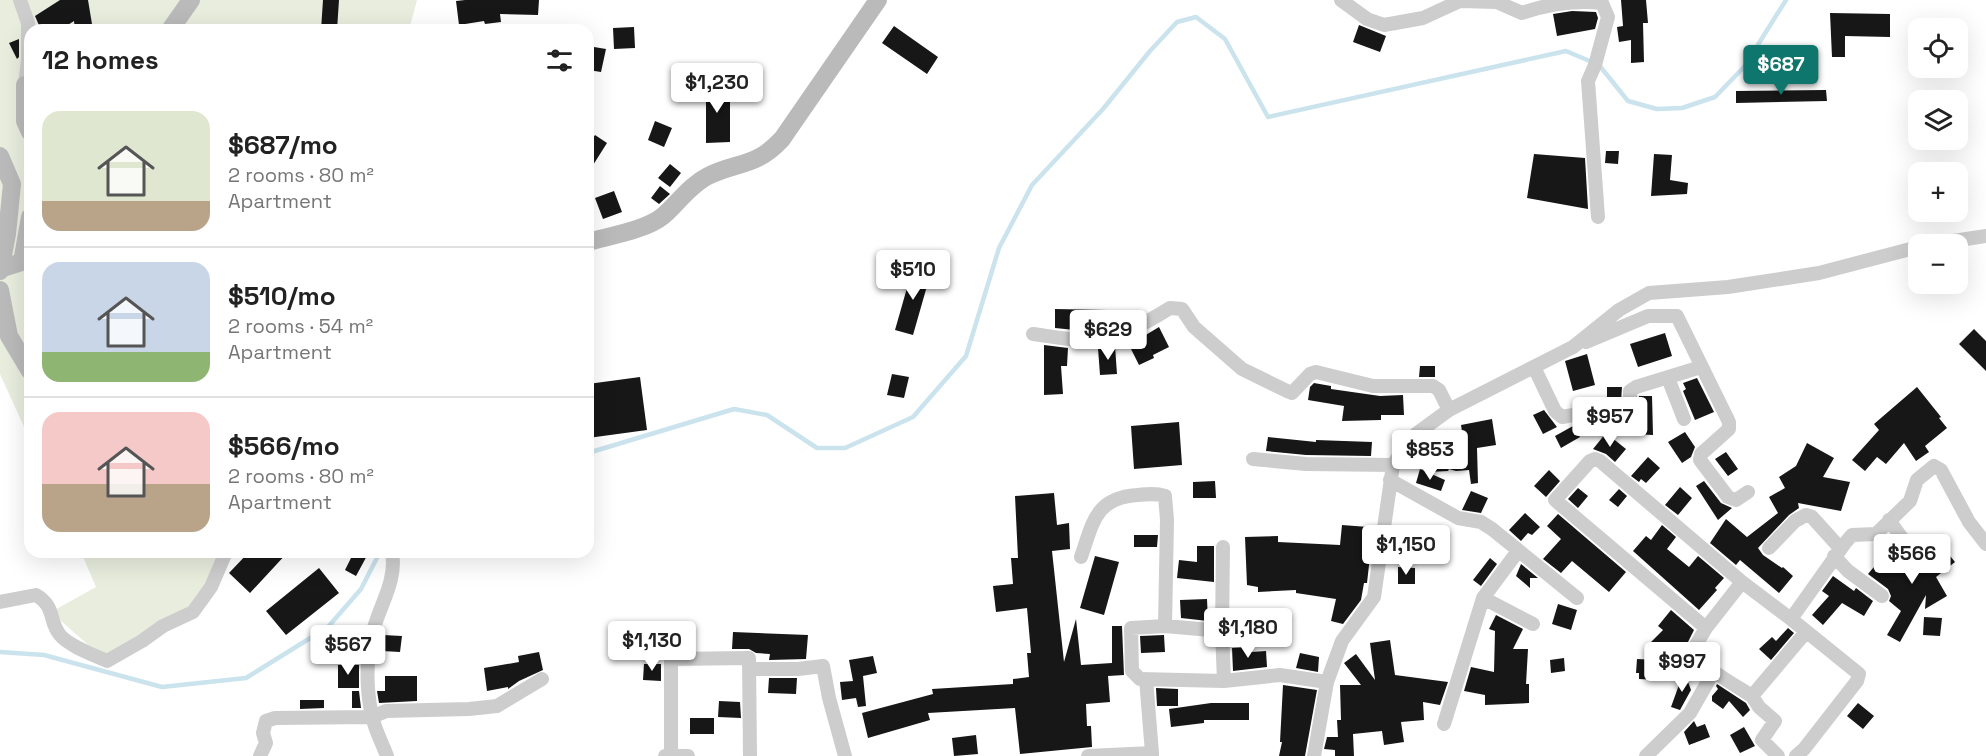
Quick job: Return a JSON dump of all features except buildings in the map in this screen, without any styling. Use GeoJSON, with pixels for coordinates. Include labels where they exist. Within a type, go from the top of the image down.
{"type":"FeatureCollection","features":[{"type":"Feature","properties":{"kind":"street"},"geometry":{"type":"LineString","coordinates":[[20,0],[28,24]]}},
{"type":"Feature","properties":{"kind":"street"},"geometry":{"type":"LineString","coordinates":[[174,24],[191,0]]}},
{"type":"Feature","properties":{"kind":"street"},"geometry":{"type":"LineString","coordinates":[[594,240],[641,227],[661,218],[708,176],[752,162],[770,152],[782,139],[878,0]]}},
{"type":"Feature","properties":{"kind":"street"},"geometry":{"type":"LineString","coordinates":[[1341,0],[1367,19],[1384,25],[1423,18],[1460,1],[1497,2],[1522,13],[1547,4],[1581,0],[1602,3],[1608,17],[1599,53],[1588,81],[1598,217]]}},
{"type":"Feature","properties":{"kind":"street"},"geometry":{"type":"LineString","coordinates":[[0,156],[12,184],[7,234],[0,270]]}},
{"type":"Feature","properties":{"kind":"street"},"geometry":{"type":"LineString","coordinates":[[1968,239],[1986,236]]}},
{"type":"Feature","properties":{"kind":"street"},"geometry":{"type":"LineString","coordinates":[[0,270],[22,262],[24,251]]}},
{"type":"Feature","properties":{"kind":"street"},"geometry":{"type":"LineString","coordinates":[[1573,347],[1619,310],[1649,292],[1728,287],[1819,273],[1908,251]]}},
{"type":"Feature","properties":{"kind":"street"},"geometry":{"type":"LineString","coordinates":[[0,291],[9,336],[24,361]]}},
{"type":"Feature","properties":{"kind":"street"},"geometry":{"type":"LineString","coordinates":[[1033,334],[1080,340],[1101,339],[1128,331],[1175,307],[1182,309],[1194,327],[1242,369],[1287,392],[1292,393],[1297,390],[1310,375],[1322,373],[1373,386],[1432,386],[1439,390],[1449,410]]}},
{"type":"Feature","properties":{"kind":"street"},"geometry":{"type":"LineString","coordinates":[[1314,756],[1327,682],[1342,641],[1374,597],[1394,465],[1416,434],[1449,410],[1573,347],[1648,316],[1677,316],[1729,422],[1729,429],[1701,454],[1700,460],[1728,497],[1736,500],[1748,492]]}},
{"type":"Feature","properties":{"kind":"street"},"geometry":{"type":"LineString","coordinates":[[1534,367],[1555,411],[1562,417],[1630,410],[1630,391],[1636,387],[1701,368]]}},
{"type":"Feature","properties":{"kind":"street"},"geometry":{"type":"LineString","coordinates":[[1668,378],[1684,419]]}},
{"type":"Feature","properties":{"kind":"street"},"geometry":{"type":"LineString","coordinates":[[1253,459],[1306,464],[1394,465]]}},
{"type":"Feature","properties":{"kind":"street"},"geometry":{"type":"LineString","coordinates":[[1706,628],[1555,500],[1590,461],[1595,459],[1742,582],[1858,674],[1857,681],[1796,756]]}},
{"type":"Feature","properties":{"kind":"street"},"geometry":{"type":"LineString","coordinates":[[1791,619],[1837,552],[1852,535],[1876,534],[1910,501],[1917,480],[1934,466],[1941,470],[1969,522],[1986,544]]}},
{"type":"Feature","properties":{"kind":"street"},"geometry":{"type":"LineString","coordinates":[[1390,480],[1458,518],[1481,522],[1577,598]]}},
{"type":"Feature","properties":{"kind":"street"},"geometry":{"type":"LineString","coordinates":[[1080,557],[1092,524],[1101,508],[1111,500],[1120,496],[1158,493],[1165,496],[1167,520],[1165,626]]}},
{"type":"Feature","properties":{"kind":"street"},"geometry":{"type":"LineString","coordinates":[[1769,548],[1806,514],[1812,517],[1848,571],[1881,596]]}},
{"type":"Feature","properties":{"kind":"street"},"geometry":{"type":"LineString","coordinates":[[1888,520],[1917,555]]}},
{"type":"Feature","properties":{"kind":"street"},"geometry":{"type":"LineString","coordinates":[[1223,547],[1224,681]]}},
{"type":"Feature","properties":{"kind":"street"},"geometry":{"type":"LineString","coordinates":[[1444,724],[1483,598],[1518,551]]}},
{"type":"Feature","properties":{"kind":"street"},"geometry":{"type":"LineString","coordinates":[[0,602],[36,595],[46,602],[60,635],[76,646],[107,661],[163,626],[193,612],[211,587],[223,558]]}},
{"type":"Feature","properties":{"kind":"street"},"geometry":{"type":"LineString","coordinates":[[387,756],[372,717],[367,665],[374,627],[388,596],[393,558]]}},
{"type":"Feature","properties":{"kind":"street"},"geometry":{"type":"LineString","coordinates":[[1742,582],[1706,628],[1693,650],[1695,655],[1714,671],[1752,696],[1759,707],[1775,721],[1762,740],[1778,756]]}},
{"type":"Feature","properties":{"kind":"street"},"geometry":{"type":"LineString","coordinates":[[1483,598],[1533,624]]}},
{"type":"Feature","properties":{"kind":"street"},"geometry":{"type":"LineString","coordinates":[[1222,631],[1165,626],[1131,628],[1132,671],[1140,679],[1224,681],[1280,675],[1327,682]]}},
{"type":"Feature","properties":{"kind":"street"},"geometry":{"type":"LineString","coordinates":[[1752,696],[1806,632]]}},
{"type":"Feature","properties":{"kind":"street"},"geometry":{"type":"LineString","coordinates":[[671,755],[671,659],[749,658],[750,756]]}},
{"type":"Feature","properties":{"kind":"street"},"geometry":{"type":"LineString","coordinates":[[749,669],[798,669],[823,666],[829,699],[845,756]]}},
{"type":"Feature","properties":{"kind":"street"},"geometry":{"type":"LineString","coordinates":[[1646,756],[1690,713],[1714,671]]}},
{"type":"Feature","properties":{"kind":"street"},"geometry":{"type":"LineString","coordinates":[[260,756],[266,743],[263,733],[266,721],[274,718],[372,717],[386,711],[497,706],[542,679]]}},
{"type":"Feature","properties":{"kind":"street"},"geometry":{"type":"LineString","coordinates":[[1088,756],[1152,755],[1146,679]]}},
{"type":"Feature","properties":{"kind":"street"},"geometry":{"type":"LineString","coordinates":[[663,756],[688,756]]}},
{"type":"Feature","properties":{"kind":"shaded area"},"geometry":{"type":"Polygon","coordinates":[[[0,0],[417,0],[411,24],[24,24],[24,427],[0,374],[0,0]]]}},
{"type":"Feature","properties":{"kind":"shaded area"},"geometry":{"type":"Polygon","coordinates":[[[84,558],[222,558],[193,612],[103,658],[51,612],[96,587],[84,558]]]}},
{"type":"Feature","properties":{"kind":"waterway"},"geometry":{"type":"LineString","coordinates":[[594,451],[734,409],[767,415],[817,448],[845,448],[913,417],[966,356],[999,248],[1032,185],[1103,109],[1177,22],[1196,17],[1225,39],[1268,117],[1566,51],[1599,65],[1628,101],[1657,109],[1682,108],[1715,97],[1744,67],[1786,0]]}},
{"type":"Feature","properties":{"kind":"waterway"},"geometry":{"type":"LineString","coordinates":[[0,652],[44,655],[162,687],[246,678],[328,627],[361,589],[377,558]]}}]}
